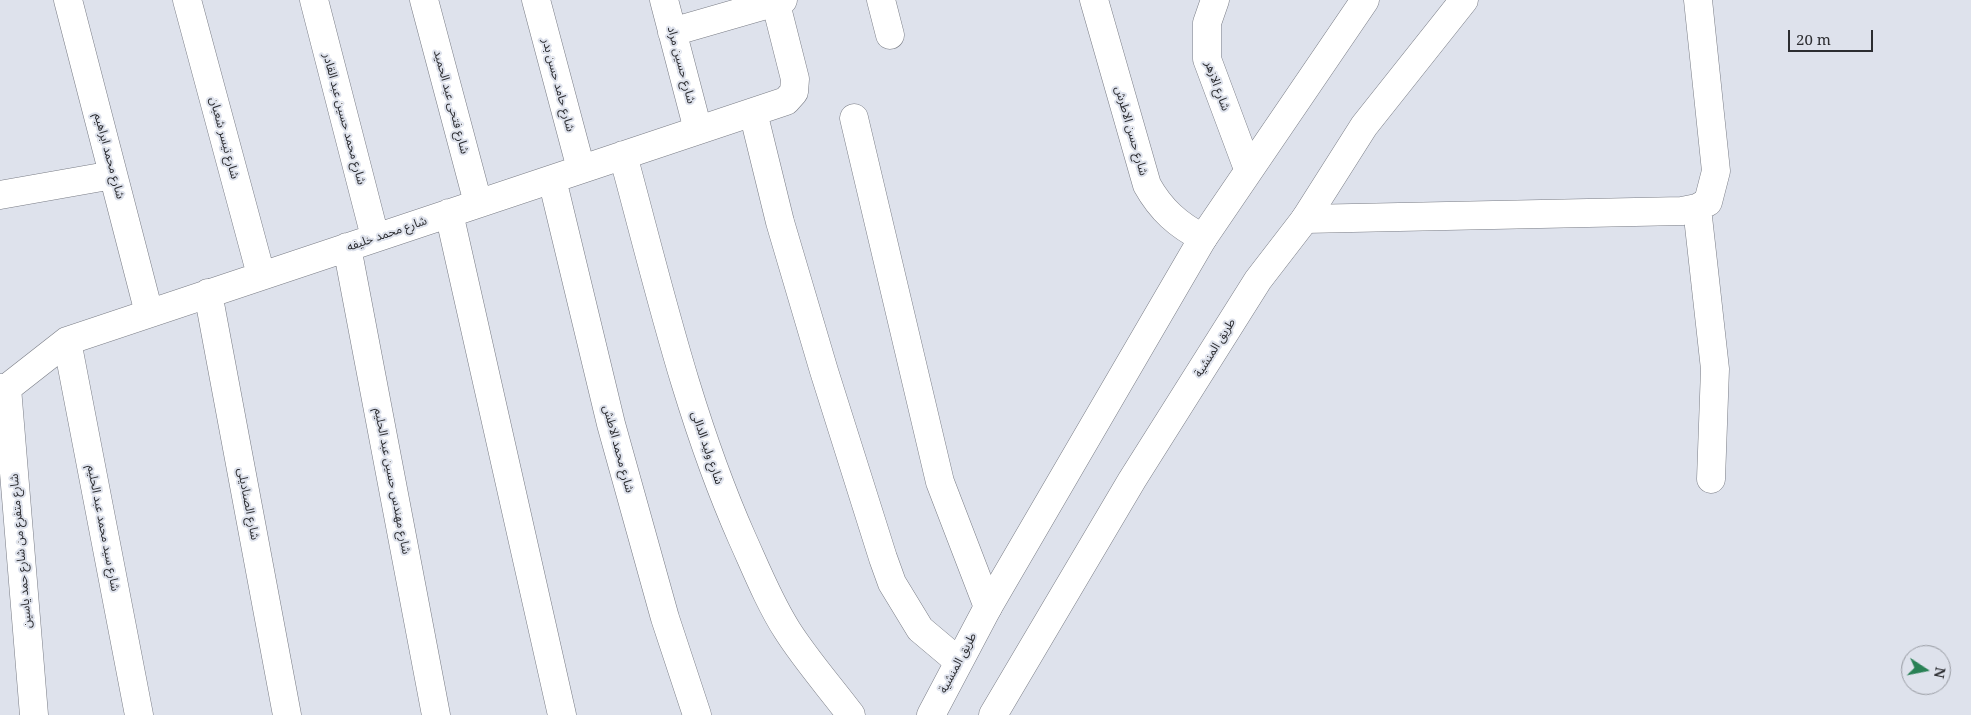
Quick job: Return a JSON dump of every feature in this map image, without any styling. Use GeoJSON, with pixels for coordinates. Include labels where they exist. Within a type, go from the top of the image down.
{"type":"FeatureCollection","features":[{"type":"Feature","properties":{"kind":"street","name":"شارع محمد ابراهيم"},"geometry":{"type":"LineString","coordinates":[[68,0],[150,313]]}},
{"type":"Feature","properties":{"kind":"street","name":"شارع تيسر شعبان"},"geometry":{"type":"LineString","coordinates":[[187,0],[261,275]]}},
{"type":"Feature","properties":{"kind":"street","name":"شارع محمد حسين عبد القادر"},"geometry":{"type":"LineString","coordinates":[[314,0],[375,237]]}},
{"type":"Feature","properties":{"kind":"street","name":"شارع فتحى عبد الحميد"},"geometry":{"type":"LineString","coordinates":[[424,0],[478,203]]}},
{"type":"Feature","properties":{"kind":"street","name":"شارع حامد حسن بدر"},"geometry":{"type":"LineString","coordinates":[[536,0],[581,169]]}},
{"type":"Feature","properties":{"kind":"street","name":"شارع حسين مراد"},"geometry":{"type":"LineString","coordinates":[[664,0],[698,130]]}},
{"type":"Feature","properties":{"kind":"street"},"geometry":{"type":"LineString","coordinates":[[881,0],[890,36]]}},
{"type":"Feature","properties":{"kind":"street","name":"شارع حسن الاطرش"},"geometry":{"type":"LineString","coordinates":[[1094,0],[1146,185],[1170,217],[1186,229],[1204,238]]}},
{"type":"Feature","properties":{"kind":"street","name":"شارع الازهر"},"geometry":{"type":"LineString","coordinates":[[1215,0],[1207,23],[1207,59],[1248,170]]}},
{"type":"Feature","properties":{"kind":"street","name":"طريق المنشية"},"geometry":{"type":"LineString","coordinates":[[993,715],[1137,472],[1258,280],[1305,219],[1364,126],[1464,0]]}},
{"type":"Feature","properties":{"kind":"street"},"geometry":{"type":"LineString","coordinates":[[1305,219],[1682,211],[1697,208],[1708,202],[1713,189],[1716,171],[1698,0]]}},
{"type":"Feature","properties":{"kind":"street"},"geometry":{"type":"LineString","coordinates":[[672,32],[778,1]]}},
{"type":"Feature","properties":{"kind":"street","name":"شارع محمد خليفه"},"geometry":{"type":"LineString","coordinates":[[3,388],[67,341],[786,101],[794,92],[795,79],[778,1]]}},
{"type":"Feature","properties":{"kind":"street","name":"طريق المنشية"},"geometry":{"type":"LineString","coordinates":[[931,715],[988,607],[1204,238],[1363,1]]}},
{"type":"Feature","properties":{"kind":"street"},"geometry":{"type":"LineString","coordinates":[[753,112],[783,231],[892,583],[920,629],[958,661]]}},
{"type":"Feature","properties":{"kind":"street"},"geometry":{"type":"LineString","coordinates":[[854,118],[940,482],[988,607]]}},
{"type":"Feature","properties":{"kind":"street","name":"شارع وليد الدالى"},"geometry":{"type":"LineString","coordinates":[[623,155],[681,370],[702,438],[726,504],[755,568],[787,630],[851,715]]}},
{"type":"Feature","properties":{"kind":"street"},"geometry":{"type":"LineString","coordinates":[[0,194],[114,175]]}},
{"type":"Feature","properties":{"kind":"street","name":"شارع محمد الاطش"},"geometry":{"type":"LineString","coordinates":[[552,179],[611,424],[665,618],[697,715]]}},
{"type":"Feature","properties":{"kind":"street"},"geometry":{"type":"LineString","coordinates":[[1697,208],[1715,369],[1711,479]]}},
{"type":"Feature","properties":{"kind":"street"},"geometry":{"type":"LineString","coordinates":[[449,213],[562,715]]}},
{"type":"Feature","properties":{"kind":"street","name":"شارع مهندس حسين عبد الحليم"},"geometry":{"type":"LineString","coordinates":[[347,247],[436,715]]}},
{"type":"Feature","properties":{"kind":"street","name":"شارع الصناديلى"},"geometry":{"type":"LineString","coordinates":[[208,293],[287,715]]}},
{"type":"Feature","properties":{"kind":"street","name":"شارع سيد محمد عبد الحليم"},"geometry":{"type":"LineString","coordinates":[[67,341],[139,715]]}},
{"type":"Feature","properties":{"kind":"street","name":"شارع متفرع من شارع حمد ياسين"},"geometry":{"type":"LineString","coordinates":[[3,388],[34,715]]}}]}
